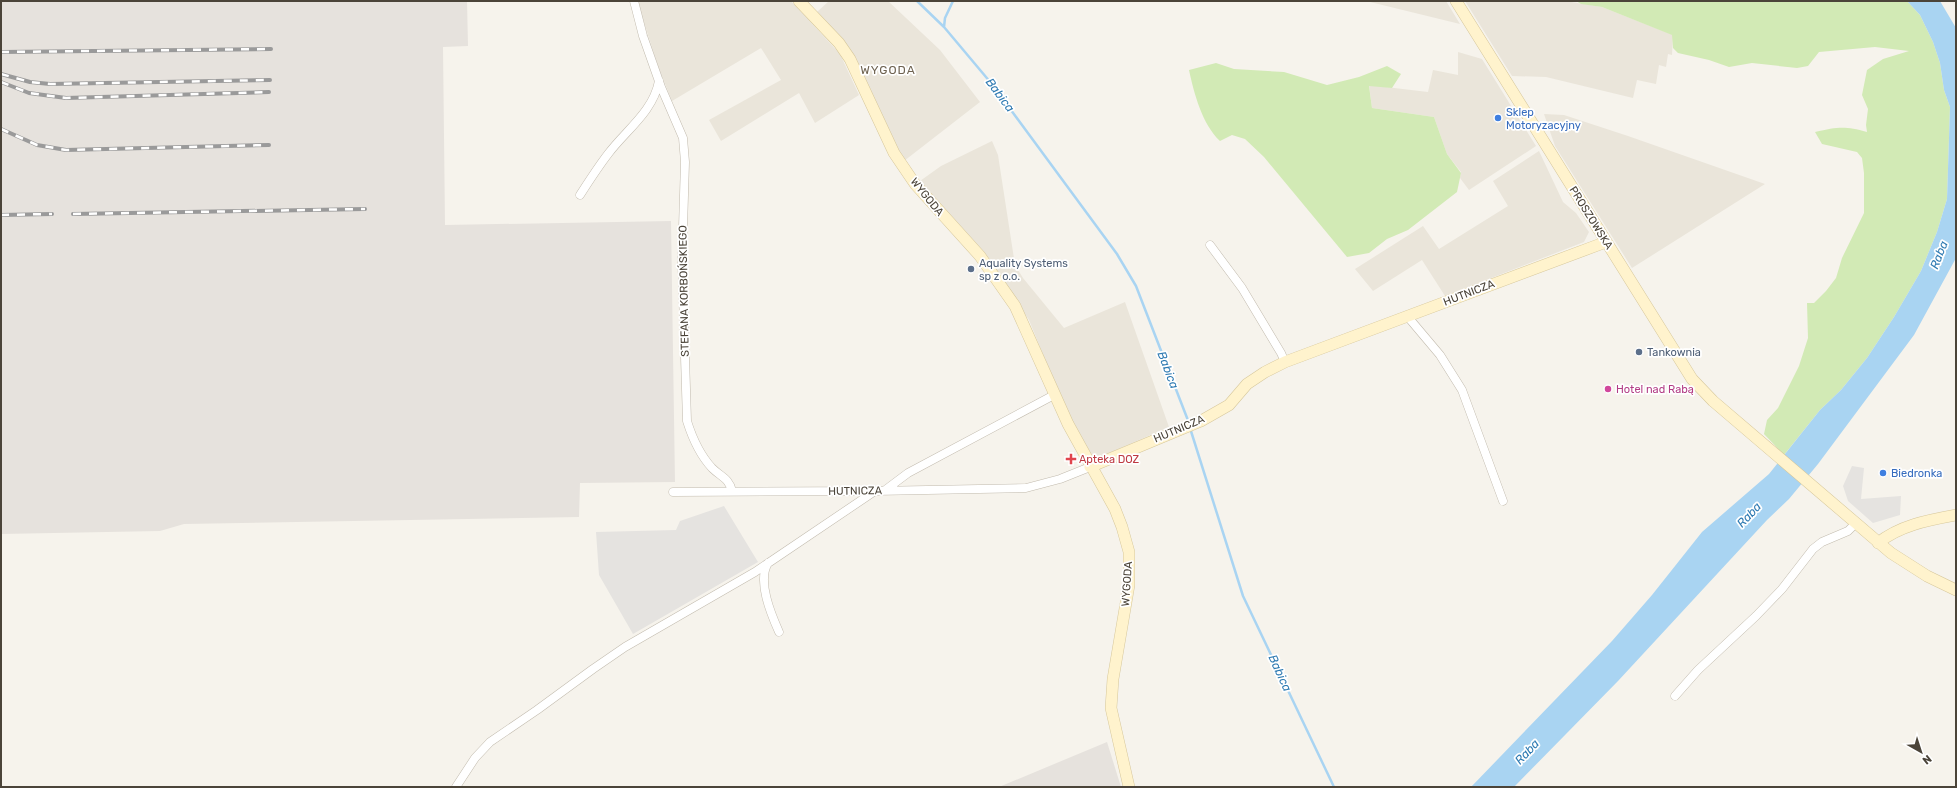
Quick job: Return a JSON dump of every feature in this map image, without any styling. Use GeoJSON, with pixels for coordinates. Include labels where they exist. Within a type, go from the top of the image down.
{"type":"FeatureCollection","features":[{"type":"Feature","properties":{"kind":"street","name":"STEFANA KORBOŃSKIEGO"},"geometry":{"type":"LineString","coordinates":[[634,1],[643,36],[683,138],[682,261],[687,421],[692,437],[712,467],[730,482],[732,491]]}},
{"type":"Feature","properties":{"kind":"street","name":"WYGODA"},"geometry":{"type":"LineString","coordinates":[[799,1],[839,43],[850,59],[894,153],[915,184],[980,256],[1015,306],[1054,395],[1090,467],[1115,509],[1129,552],[1129,585],[1113,679],[1111,708],[1129,787]]}},
{"type":"Feature","properties":{"kind":"street","name":"PROSZOWSKA"},"geometry":{"type":"LineString","coordinates":[[1456,1],[1692,379],[1713,401],[1739,424],[1878,543],[1906,564],[1956,590]]}},
{"type":"Feature","properties":{"kind":"street"},"geometry":{"type":"LineString","coordinates":[[580,195],[607,154],[653,100],[659,80]]}},
{"type":"Feature","properties":{"kind":"street","name":"HUTNICZA"},"geometry":{"type":"LineString","coordinates":[[673,492],[884,491],[1026,488],[1060,479],[1201,421],[1229,405],[1247,384],[1284,362],[1606,242]]}},
{"type":"Feature","properties":{"kind":"street"},"geometry":{"type":"LineString","coordinates":[[1210,246],[1242,288],[1281,352],[1284,362]]}},
{"type":"Feature","properties":{"kind":"street"},"geometry":{"type":"LineString","coordinates":[[1408,317],[1440,355],[1462,390],[1503,501]]}},
{"type":"Feature","properties":{"kind":"street"},"geometry":{"type":"LineString","coordinates":[[884,491],[908,473],[1054,395]]}},
{"type":"Feature","properties":{"kind":"street"},"geometry":{"type":"LineString","coordinates":[[456,787],[475,758],[490,742],[625,647],[768,563],[875,491]]}},
{"type":"Feature","properties":{"kind":"street"},"geometry":{"type":"LineString","coordinates":[[1878,543],[1905,528],[1956,515]]}},
{"type":"Feature","properties":{"kind":"street"},"geometry":{"type":"LineString","coordinates":[[1675,696],[1698,670],[1756,616],[1782,589],[1812,549],[1822,542],[1848,530],[1856,523]]}},
{"type":"Feature","properties":{"kind":"street"},"geometry":{"type":"LineString","coordinates":[[768,563],[764,570],[768,606],[779,632]]}},
{"type":"Feature","properties":{"kind":"shaded area"},"geometry":{"type":"Polygon","coordinates":[[[1,1],[467,1],[468,46],[443,47],[445,225],[671,221],[675,482],[580,483],[579,517],[184,524],[160,531],[1,534],[1,1]]]}},
{"type":"Feature","properties":{"kind":"shaded area"},"geometry":{"type":"Polygon","coordinates":[[[637,1],[791,1],[840,54],[859,95],[815,123],[799,93],[721,141],[709,120],[781,80],[761,48],[672,101],[659,69],[637,1]]]}},
{"type":"Feature","properties":{"kind":"shaded area"},"geometry":{"type":"Polygon","coordinates":[[[829,1],[888,1],[940,50],[980,102],[904,161],[817,12],[829,1]]]}},
{"type":"Feature","properties":{"kind":"shaded area"},"geometry":{"type":"Polygon","coordinates":[[[1366,1],[1446,1],[1460,24],[1366,1]]]}},
{"type":"Feature","properties":{"kind":"shaded area"},"geometry":{"type":"Polygon","coordinates":[[[1465,1],[1565,1],[1602,7],[1673,35],[1672,55],[1668,54],[1666,67],[1659,65],[1656,84],[1637,80],[1633,98],[1546,77],[1512,76],[1465,1]]]}},
{"type":"Feature","properties":{"kind":"shaded area"},"geometry":{"type":"Polygon","coordinates":[[[1458,52],[1482,59],[1536,146],[1469,190],[1460,178],[1461,172],[1447,154],[1434,117],[1372,108],[1369,85],[1428,92],[1433,70],[1458,75],[1458,52]]]}},
{"type":"Feature","properties":{"kind":"shaded area"},"geometry":{"type":"Polygon","coordinates":[[[1544,114],[1564,115],[1765,184],[1632,268],[1555,146],[1544,114]]]}},
{"type":"Feature","properties":{"kind":"shaded area"},"geometry":{"type":"Polygon","coordinates":[[[992,141],[998,155],[1015,265],[1023,278],[1064,328],[1125,302],[1169,427],[1093,460],[1065,408],[1029,320],[1004,283],[920,181],[941,166],[992,141]]]}},
{"type":"Feature","properties":{"kind":"shaded area"},"geometry":{"type":"Polygon","coordinates":[[[1539,151],[1563,202],[1576,213],[1589,232],[1584,242],[1445,296],[1422,260],[1373,291],[1355,269],[1423,226],[1439,249],[1508,206],[1493,181],[1539,151]]]}},
{"type":"Feature","properties":{"kind":"shaded area"},"geometry":{"type":"Polygon","coordinates":[[[1852,466],[1864,468],[1861,499],[1901,496],[1900,515],[1873,523],[1848,501],[1843,486],[1852,466]]]}},
{"type":"Feature","properties":{"kind":"shaded area"},"geometry":{"type":"Polygon","coordinates":[[[724,506],[758,562],[633,634],[599,575],[596,532],[676,530],[680,521],[724,506]]]}},
{"type":"Feature","properties":{"kind":"shaded area"},"geometry":{"type":"Polygon","coordinates":[[[1107,742],[1121,787],[999,787],[1107,742]]]}},
{"type":"Feature","properties":{"kind":"green space"},"geometry":{"type":"Polygon","coordinates":[[[1576,1],[1907,1],[1920,15],[1933,42],[1940,63],[1944,90],[1950,107],[1947,199],[1937,232],[1921,271],[1894,317],[1867,358],[1841,390],[1820,410],[1784,455],[1764,434],[1767,420],[1778,408],[1799,366],[1808,338],[1807,303],[1814,303],[1836,278],[1842,258],[1864,213],[1864,173],[1862,158],[1857,152],[1822,144],[1815,132],[1841,128],[1867,132],[1866,125],[1868,109],[1862,95],[1867,70],[1883,59],[1909,51],[1875,47],[1819,52],[1808,66],[1797,68],[1752,63],[1729,67],[1709,60],[1678,53],[1673,48],[1672,35],[1602,7],[1581,4],[1576,1]]]}},
{"type":"Feature","properties":{"kind":"green space"},"geometry":{"type":"Polygon","coordinates":[[[1216,63],[1234,69],[1284,72],[1327,85],[1359,77],[1387,66],[1401,74],[1392,88],[1369,86],[1372,108],[1434,117],[1447,154],[1461,173],[1457,192],[1408,230],[1387,239],[1369,253],[1347,257],[1264,157],[1245,139],[1232,135],[1220,141],[1208,126],[1196,98],[1189,70],[1216,63]]]}},
{"type":"Feature","properties":{"kind":"water","name":"Raba"},"geometry":{"type":"Polygon","coordinates":[[[1907,1],[1940,1],[1956,28],[1956,258],[1914,335],[1818,464],[1789,499],[1767,520],[1618,681],[1514,787],[1471,787],[1612,641],[1652,595],[1702,532],[1769,474],[1820,410],[1841,390],[1867,358],[1894,317],[1921,271],[1937,232],[1947,199],[1950,107],[1944,90],[1940,63],[1933,42],[1920,15],[1907,1]]]}},
{"type":"Feature","properties":{"kind":"waterway","name":"Babica"},"geometry":{"type":"LineString","coordinates":[[917,1],[944,27],[991,83],[1117,254],[1136,286],[1189,423]]}},
{"type":"Feature","properties":{"kind":"waterway"},"geometry":{"type":"LineString","coordinates":[[944,27],[945,18],[953,1]]}},
{"type":"Feature","properties":{"kind":"waterway","name":"Babica"},"geometry":{"type":"LineString","coordinates":[[1190,428],[1243,596],[1334,787]]}},
{"type":"Feature","properties":{"kind":"railway"},"geometry":{"type":"LineString","coordinates":[[1,52],[271,49]]}},
{"type":"Feature","properties":{"kind":"railway"},"geometry":{"type":"LineString","coordinates":[[1,74],[30,82],[50,84],[270,80]]}},
{"type":"Feature","properties":{"kind":"railway"},"geometry":{"type":"LineString","coordinates":[[1,82],[29,93],[66,98],[269,92]]}},
{"type":"Feature","properties":{"kind":"railway"},"geometry":{"type":"LineString","coordinates":[[1,129],[37,145],[66,150],[269,145]]}},
{"type":"Feature","properties":{"kind":"railway"},"geometry":{"type":"LineString","coordinates":[[73,214],[365,209]]}},
{"type":"Feature","properties":{"kind":"railway"},"geometry":{"type":"LineString","coordinates":[[1,215],[52,214]]}},
{"type":"Feature","properties":{"kind":"place","name":"Sklep Motoryzacyjny"},"geometry":{"type":"Point","coordinates":[1498,118]}},
{"type":"Feature","properties":{"kind":"place","name":"Aquality Systems sp z o.o."},"geometry":{"type":"Point","coordinates":[971,269]}},
{"type":"Feature","properties":{"kind":"place","name":"Tankownia"},"geometry":{"type":"Point","coordinates":[1639,352]}},
{"type":"Feature","properties":{"kind":"place","name":"Hotel nad Rabą"},"geometry":{"type":"Point","coordinates":[1608,389]}},
{"type":"Feature","properties":{"kind":"place","name":"Apteka DOZ"},"geometry":{"type":"Point","coordinates":[1071,459]}},
{"type":"Feature","properties":{"kind":"place","name":"Biedronka"},"geometry":{"type":"Point","coordinates":[1883,473]}},
{"type":"Feature","properties":{"kind":"district","name":"WYGODA"},"geometry":{"type":"Point","coordinates":[888,70]}}]}
